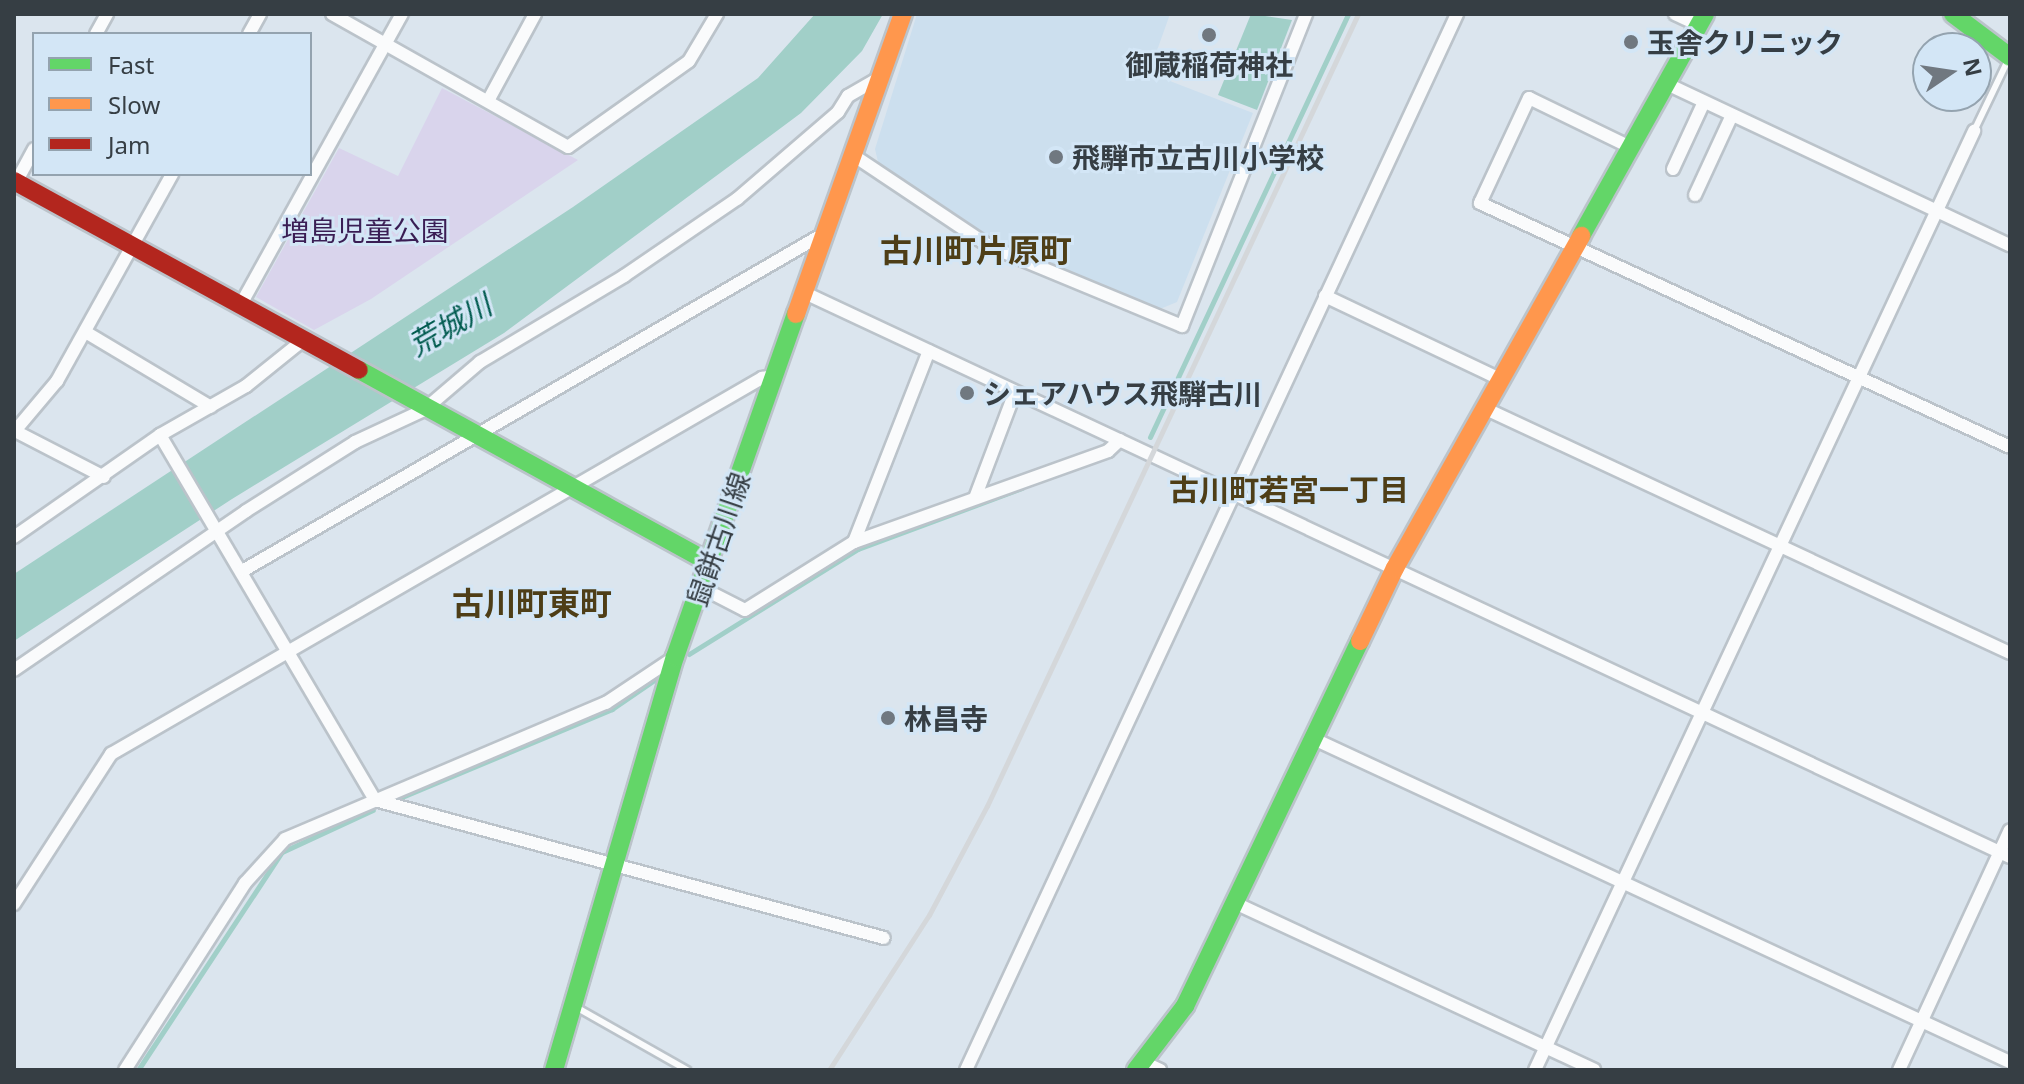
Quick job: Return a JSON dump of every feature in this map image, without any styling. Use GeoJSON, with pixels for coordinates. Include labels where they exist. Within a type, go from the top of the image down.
{"type":"FeatureCollection","features":[{"type":"Feature","properties":{"kind":"street"},"geometry":{"type":"LineString","coordinates":[[97,32],[107,14]]}},
{"type":"Feature","properties":{"kind":"street"},"geometry":{"type":"LineString","coordinates":[[250,32],[260,14]]}},
{"type":"Feature","properties":{"kind":"street"},"geometry":{"type":"LineString","coordinates":[[332,14],[568,147],[689,61],[717,14]]}},
{"type":"Feature","properties":{"kind":"street"},"geometry":{"type":"LineString","coordinates":[[240,306],[402,14]]}},
{"type":"Feature","properties":{"kind":"street"},"geometry":{"type":"LineString","coordinates":[[488,101],[535,14]]}},
{"type":"Feature","properties":{"kind":"street","name":"鼠餅古川線"},"geometry":{"type":"LineString","coordinates":[[554,1070],[611,865],[675,657],[903,14]]}},
{"type":"Feature","properties":{"kind":"street"},"geometry":{"type":"LineString","coordinates":[[853,155],[989,246],[1182,326],[1306,14]]}},
{"type":"Feature","properties":{"kind":"street"},"geometry":{"type":"LineString","coordinates":[[966,1070],[1232,492],[1457,14]]}},
{"type":"Feature","properties":{"kind":"street"},"geometry":{"type":"LineString","coordinates":[[1160,1070],[1139,1066],[1185,1006],[1395,568],[1702,20],[1675,14]]}},
{"type":"Feature","properties":{"kind":"street"},"geometry":{"type":"LineString","coordinates":[[1953,14],[2009,55]]}},
{"type":"Feature","properties":{"kind":"street"},"geometry":{"type":"LineString","coordinates":[[14,670],[177,556],[221,532],[355,442],[420,407],[480,362],[624,276],[737,199],[838,112],[848,96],[878,79]]}},
{"type":"Feature","properties":{"kind":"street"},"geometry":{"type":"LineString","coordinates":[[1665,83],[1703,104],[2010,245]]}},
{"type":"Feature","properties":{"kind":"street"},"geometry":{"type":"LineString","coordinates":[[1630,147],[1529,98],[1480,203],[2010,447]]}},
{"type":"Feature","properties":{"kind":"street"},"geometry":{"type":"LineString","coordinates":[[1673,169],[1703,104]]}},
{"type":"Feature","properties":{"kind":"street"},"geometry":{"type":"LineString","coordinates":[[1695,195],[1732,115]]}},
{"type":"Feature","properties":{"kind":"street"},"geometry":{"type":"LineString","coordinates":[[1535,1070],[1974,131]]}},
{"type":"Feature","properties":{"kind":"street"},"geometry":{"type":"LineString","coordinates":[[32,153],[15,183],[710,563]]}},
{"type":"Feature","properties":{"kind":"street"},"geometry":{"type":"LineString","coordinates":[[104,477],[14,432],[57,381],[87,333],[171,176]]}},
{"type":"Feature","properties":{"kind":"street"},"geometry":{"type":"LineString","coordinates":[[244,570],[825,233]]}},
{"type":"Feature","properties":{"kind":"street"},"geometry":{"type":"LineString","coordinates":[[805,293],[2005,854]]}},
{"type":"Feature","properties":{"kind":"street"},"geometry":{"type":"LineString","coordinates":[[1325,296],[1500,379]]}},
{"type":"Feature","properties":{"kind":"street"},"geometry":{"type":"LineString","coordinates":[[87,333],[211,407]]}},
{"type":"Feature","properties":{"kind":"street"},"geometry":{"type":"LineString","coordinates":[[14,537],[160,435],[211,407],[302,341]]}},
{"type":"Feature","properties":{"kind":"street"},"geometry":{"type":"LineString","coordinates":[[854,542],[929,351]]}},
{"type":"Feature","properties":{"kind":"street"},"geometry":{"type":"LineString","coordinates":[[14,904],[111,754],[762,378],[775,376]]}},
{"type":"Feature","properties":{"kind":"street"},"geometry":{"type":"LineString","coordinates":[[975,498],[1015,392]]}},
{"type":"Feature","properties":{"kind":"street"},"geometry":{"type":"LineString","coordinates":[[1484,408],[2010,653]]}},
{"type":"Feature","properties":{"kind":"street"},"geometry":{"type":"LineString","coordinates":[[160,435],[244,570],[375,800],[884,938]]}},
{"type":"Feature","properties":{"kind":"street"},"geometry":{"type":"LineString","coordinates":[[702,588],[745,610],[854,542],[1108,451],[1120,440]]}},
{"type":"Feature","properties":{"kind":"street"},"geometry":{"type":"LineString","coordinates":[[125,1070],[264,858],[300,831],[606,703],[675,657]]}},
{"type":"Feature","properties":{"kind":"street"},"geometry":{"type":"LineString","coordinates":[[1314,739],[2010,1062]]}},
{"type":"Feature","properties":{"kind":"street"},"geometry":{"type":"LineString","coordinates":[[1899,1070],[2005,854],[2010,830]]}},
{"type":"Feature","properties":{"kind":"street"},"geometry":{"type":"LineString","coordinates":[[1235,903],[1594,1070]]}},
{"type":"Feature","properties":{"kind":"lane"},"geometry":{"type":"LineString","coordinates":[[1974,131],[2009,55]]}},
{"type":"Feature","properties":{"kind":"lane"},"geometry":{"type":"LineString","coordinates":[[573,1005],[687,1070]]}},
{"type":"Feature","properties":{"kind":"shaded area","name":"飛騨市立古川小学校"},"geometry":{"type":"Polygon","coordinates":[[[917,14],[1170,14],[1149,73],[1253,113],[1177,302],[1160,309],[999,245],[879,166],[875,149],[917,14]]]}},
{"type":"Feature","properties":{"kind":"green space","name":"増島児童公園"},"geometry":{"type":"Polygon","coordinates":[[[442,88],[578,160],[371,299],[314,330],[256,297],[339,148],[398,176],[442,88]]]}},
{"type":"Feature","properties":{"kind":"water","name":"荒城川"},"geometry":{"type":"Polygon","coordinates":[[[815,14],[883,14],[862,51],[801,113],[504,333],[232,499],[14,641],[14,574],[573,207],[758,78],[815,14]]]}},
{"type":"Feature","properties":{"kind":"water"},"geometry":{"type":"Polygon","coordinates":[[[1251,14],[1292,20],[1257,110],[1218,95],[1251,14]]]}},
{"type":"Feature","properties":{"kind":"waterway"},"geometry":{"type":"LineString","coordinates":[[1150,437],[1348,14]]}},
{"type":"Feature","properties":{"kind":"waterway"},"geometry":{"type":"LineString","coordinates":[[689,654],[858,549],[1022,488]]}},
{"type":"Feature","properties":{"kind":"waterway"},"geometry":{"type":"LineString","coordinates":[[402,797],[612,709],[660,676]]}},
{"type":"Feature","properties":{"kind":"waterway"},"geometry":{"type":"LineString","coordinates":[[138,1070],[282,852],[373,810]]}},
{"type":"Feature","properties":{"kind":"railway"},"geometry":{"type":"LineString","coordinates":[[829,1070],[929,915],[987,806],[1358,14]]}},
{"type":"Feature","properties":{"kind":"traffic: fast"},"geometry":{"type":"LineString","coordinates":[[1581,236],[1705,14]]}},
{"type":"Feature","properties":{"kind":"traffic: fast"},"geometry":{"type":"LineString","coordinates":[[1953,14],[2010,57]]}},
{"type":"Feature","properties":{"kind":"traffic: fast"},"geometry":{"type":"LineString","coordinates":[[554,1070],[675,657],[796,314]]}},
{"type":"Feature","properties":{"kind":"traffic: fast"},"geometry":{"type":"LineString","coordinates":[[359,370],[710,563]]}},
{"type":"Feature","properties":{"kind":"traffic: fast"},"geometry":{"type":"LineString","coordinates":[[1136,1070],[1185,1006],[1360,641]]}},
{"type":"Feature","properties":{"kind":"traffic: slow"},"geometry":{"type":"LineString","coordinates":[[796,314],[903,14]]}},
{"type":"Feature","properties":{"kind":"traffic: slow"},"geometry":{"type":"LineString","coordinates":[[1360,641],[1395,568],[1581,236]]}},
{"type":"Feature","properties":{"kind":"traffic: jam"},"geometry":{"type":"LineString","coordinates":[[14,181],[359,370]]}},
{"type":"Feature","properties":{"kind":"place","name":"御蔵稲荷神社"},"geometry":{"type":"Point","coordinates":[1209,35]}},
{"type":"Feature","properties":{"kind":"place","name":"玉舎クリニック"},"geometry":{"type":"Point","coordinates":[1631,42]}},
{"type":"Feature","properties":{"kind":"place","name":"飛騨市立古川小学校"},"geometry":{"type":"Point","coordinates":[1056,157]}},
{"type":"Feature","properties":{"kind":"place","name":"シェアハウス飛騨古川"},"geometry":{"type":"Point","coordinates":[967,393]}},
{"type":"Feature","properties":{"kind":"place","name":"林昌寺"},"geometry":{"type":"Point","coordinates":[888,718]}},
{"type":"Feature","properties":{"kind":"district","name":"古川町片原町"},"geometry":{"type":"Point","coordinates":[976,250]}},
{"type":"Feature","properties":{"kind":"district","name":"古川町若宮一丁目"},"geometry":{"type":"Point","coordinates":[1289,490]}},
{"type":"Feature","properties":{"kind":"district","name":"古川町東町"},"geometry":{"type":"Point","coordinates":[532,603]}}]}
